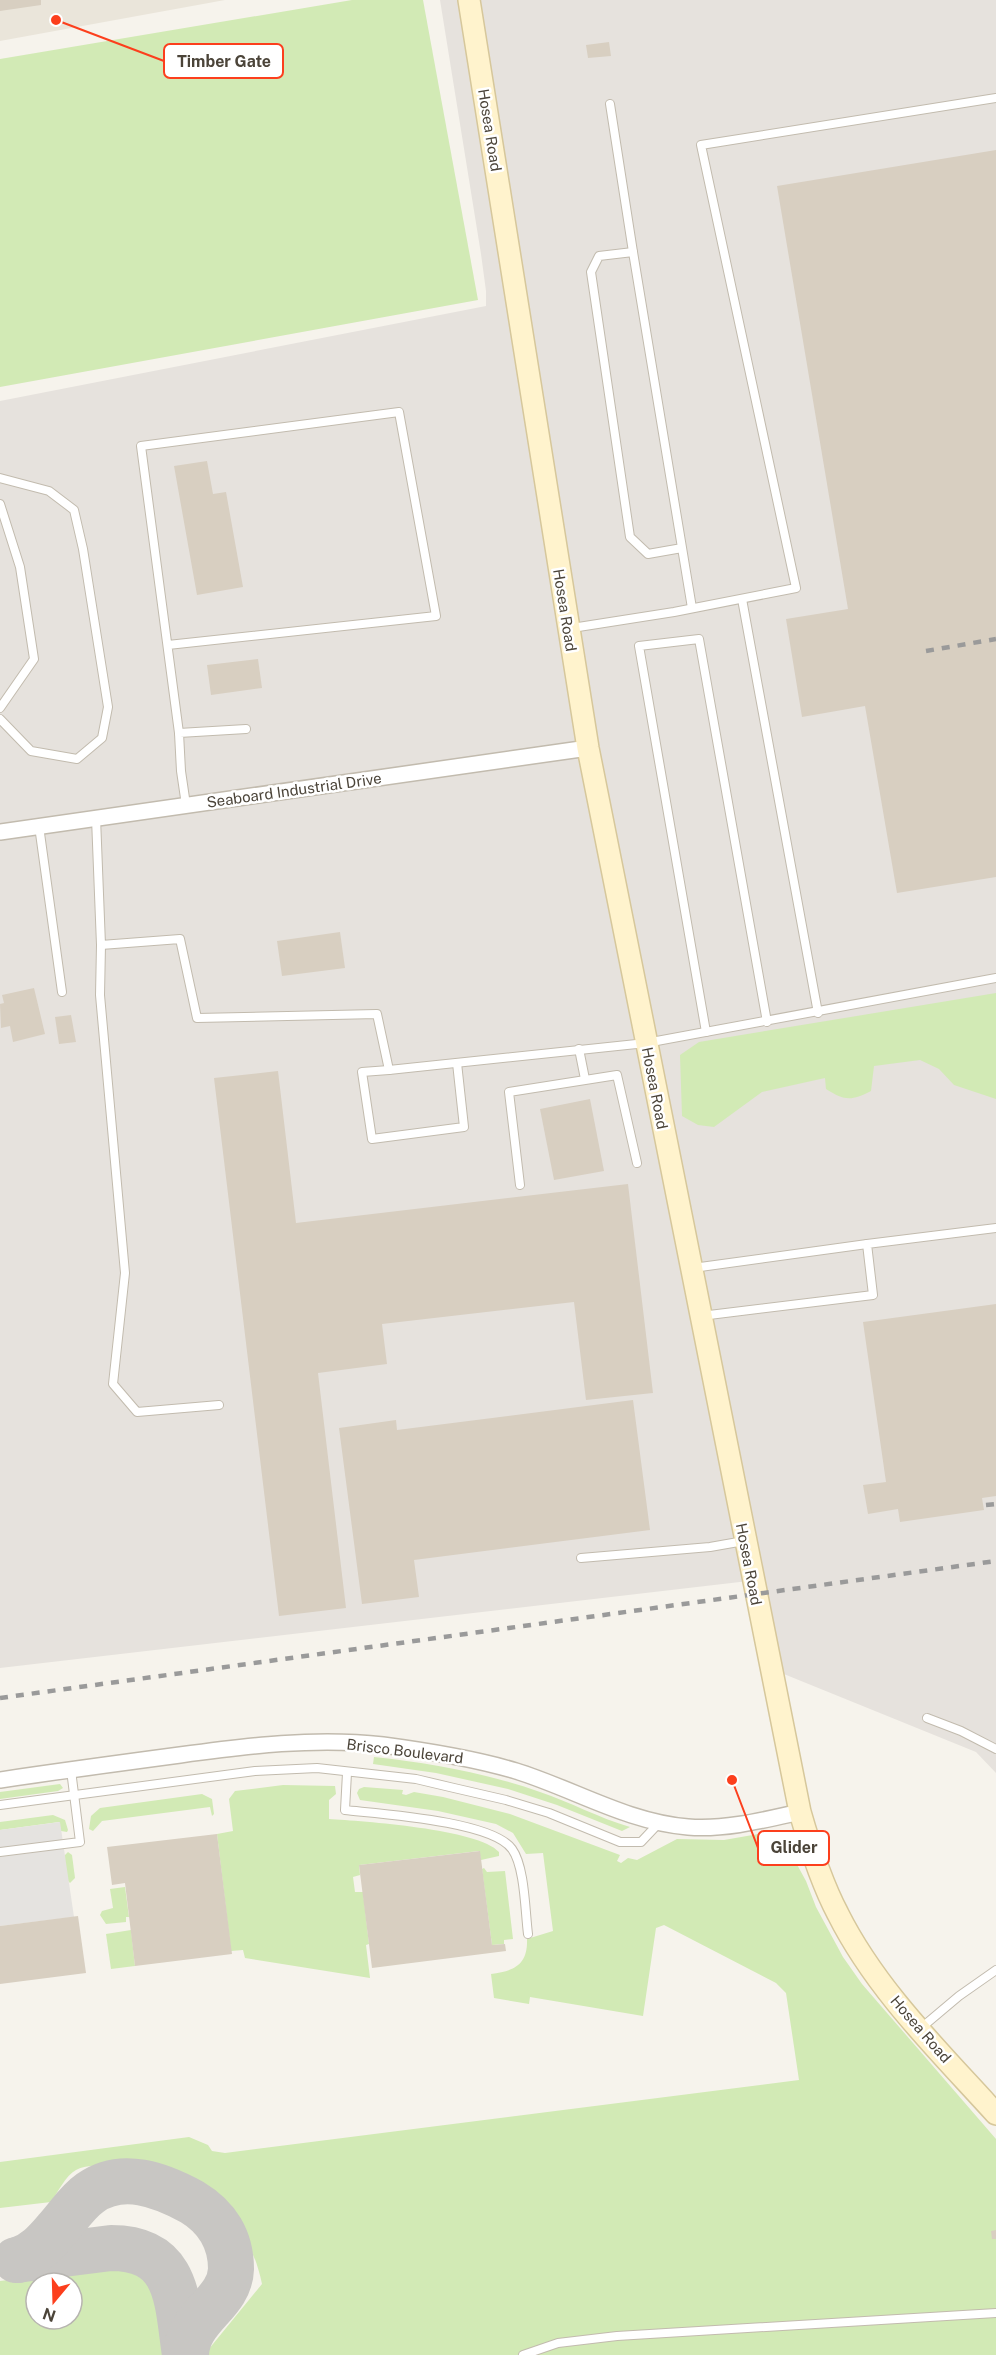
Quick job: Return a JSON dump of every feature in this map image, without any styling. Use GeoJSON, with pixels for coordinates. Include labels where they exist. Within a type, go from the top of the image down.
{"type":"FeatureCollection","features":[{"type":"Feature","properties":{"kind":"street","name":"Hosea Road"},"geometry":{"type":"LineString","coordinates":[[469,0],[588,748],[744,1541],[800,1812],[816,1865],[838,1916],[876,1976],[996,2114]]}},
{"type":"Feature","properties":{"kind":"street","name":"Seaboard Industrial Drive"},"geometry":{"type":"LineString","coordinates":[[0,832],[588,748]]}},
{"type":"Feature","properties":{"kind":"street","name":"Brisco Boulevard"},"geometry":{"type":"LineString","coordinates":[[0,1780],[279,1744],[333,1742],[380,1745],[466,1758],[517,1772],[618,1811],[659,1823],[707,1828],[741,1824],[800,1812]]}},
{"type":"Feature","properties":{"kind":"lane"},"geometry":{"type":"LineString","coordinates":[[568,628],[796,588],[701,146],[996,98]]}},
{"type":"Feature","properties":{"kind":"lane"},"geometry":{"type":"LineString","coordinates":[[610,104],[692,608]]}},
{"type":"Feature","properties":{"kind":"lane"},"geometry":{"type":"LineString","coordinates":[[633,252],[599,256],[591,272],[630,537],[648,554],[682,548]]}},
{"type":"Feature","properties":{"kind":"lane"},"geometry":{"type":"LineString","coordinates":[[168,645],[436,616],[399,412],[141,446],[168,645],[186,805]]}},
{"type":"Feature","properties":{"kind":"lane"},"geometry":{"type":"LineString","coordinates":[[0,478],[49,491],[74,510],[83,549],[108,707],[102,738],[77,759],[31,751],[0,719]]}},
{"type":"Feature","properties":{"kind":"lane"},"geometry":{"type":"LineString","coordinates":[[0,504],[20,567],[34,658],[0,708]]}},
{"type":"Feature","properties":{"kind":"lane"},"geometry":{"type":"LineString","coordinates":[[742,598],[818,1013]]}},
{"type":"Feature","properties":{"kind":"lane"},"geometry":{"type":"LineString","coordinates":[[706,1032],[639,646],[699,639],[767,1022]]}},
{"type":"Feature","properties":{"kind":"lane"},"geometry":{"type":"LineString","coordinates":[[179,733],[246,729]]}},
{"type":"Feature","properties":{"kind":"lane"},"geometry":{"type":"LineString","coordinates":[[96,818],[101,945],[100,995],[125,1273],[113,1384],[137,1412],[219,1405]]}},
{"type":"Feature","properties":{"kind":"lane"},"geometry":{"type":"LineString","coordinates":[[39,826],[62,992]]}},
{"type":"Feature","properties":{"kind":"lane"},"geometry":{"type":"LineString","coordinates":[[101,945],[180,939],[197,1018],[376,1014],[389,1070]]}},
{"type":"Feature","properties":{"kind":"lane"},"geometry":{"type":"LineString","coordinates":[[457,1063],[464,1127],[372,1139],[362,1072],[646,1043],[818,1013],[996,978]]}},
{"type":"Feature","properties":{"kind":"lane"},"geometry":{"type":"LineString","coordinates":[[579,1049],[585,1079]]}},
{"type":"Feature","properties":{"kind":"lane"},"geometry":{"type":"LineString","coordinates":[[520,1185],[508,1092],[617,1075],[637,1163]]}},
{"type":"Feature","properties":{"kind":"lane"},"geometry":{"type":"LineString","coordinates":[[690,1268],[996,1228]]}},
{"type":"Feature","properties":{"kind":"lane"},"geometry":{"type":"LineString","coordinates":[[700,1317],[873,1295],[867,1244]]}},
{"type":"Feature","properties":{"kind":"lane"},"geometry":{"type":"LineString","coordinates":[[582,1558],[710,1547],[744,1541]]}},
{"type":"Feature","properties":{"kind":"lane"},"geometry":{"type":"LineString","coordinates":[[927,1718],[961,1731],[996,1749]]}},
{"type":"Feature","properties":{"kind":"lane"},"geometry":{"type":"LineString","coordinates":[[0,1806],[255,1771],[317,1768],[416,1779],[506,1800],[549,1813],[620,1842],[641,1842],[659,1823]]}},
{"type":"Feature","properties":{"kind":"lane"},"geometry":{"type":"LineString","coordinates":[[0,1852],[80,1842],[71,1770]]}},
{"type":"Feature","properties":{"kind":"lane"},"geometry":{"type":"LineString","coordinates":[[347,1773],[345,1810],[472,1828],[505,1841],[513,1849],[519,1863],[528,1934]]}},
{"type":"Feature","properties":{"kind":"lane"},"geometry":{"type":"LineString","coordinates":[[920,2029],[959,1996],[996,1970]]}},
{"type":"Feature","properties":{"kind":"lane"},"geometry":{"type":"LineString","coordinates":[[523,2355],[558,2343],[616,2336],[996,2313]]}},
{"type":"Feature","properties":{"kind":"shaded area"},"geometry":{"type":"Polygon","coordinates":[[[0,0],[225,0],[0,41],[0,0]]]}},
{"type":"Feature","properties":{"kind":"shaded area"},"geometry":{"type":"Polygon","coordinates":[[[440,0],[996,0],[996,1773],[976,1752],[774,1670],[757,1580],[0,1668],[0,401],[486,306],[481,254],[440,0]]]}},
{"type":"Feature","properties":{"kind":"shaded area"},"geometry":{"type":"Polygon","coordinates":[[[60,1822],[74,1917],[0,1926],[0,1830],[60,1822]]]}},
{"type":"Feature","properties":{"kind":"green space"},"geometry":{"type":"Polygon","coordinates":[[[352,0],[423,0],[478,300],[0,387],[0,59],[352,0]]]}},
{"type":"Feature","properties":{"kind":"green space"},"geometry":{"type":"Polygon","coordinates":[[[996,993],[996,1099],[954,1085],[939,1069],[920,1060],[874,1066],[871,1091],[858,1097],[838,1096],[826,1089],[825,1078],[762,1092],[714,1127],[698,1125],[682,1116],[680,1055],[699,1042],[996,993]]]}},
{"type":"Feature","properties":{"kind":"green space"},"geometry":{"type":"Polygon","coordinates":[[[374,1757],[416,1762],[499,1779],[551,1796],[630,1827],[622,1831],[557,1805],[508,1789],[436,1773],[373,1764],[374,1757]]]}},
{"type":"Feature","properties":{"kind":"green space"},"geometry":{"type":"Polygon","coordinates":[[[60,1784],[63,1788],[58,1791],[0,1799],[0,1792],[60,1784]]]}},
{"type":"Feature","properties":{"kind":"green space"},"geometry":{"type":"Polygon","coordinates":[[[283,1785],[335,1786],[336,1794],[329,1800],[329,1819],[392,1824],[469,1837],[487,1844],[499,1852],[499,1856],[481,1860],[479,1851],[359,1865],[360,1875],[353,1877],[355,1892],[363,1892],[370,1978],[245,1958],[243,1950],[231,1951],[217,1834],[233,1831],[229,1799],[235,1791],[283,1785]]]}},
{"type":"Feature","properties":{"kind":"green space"},"geometry":{"type":"Polygon","coordinates":[[[364,1787],[403,1790],[402,1794],[406,1795],[414,1792],[443,1797],[510,1814],[620,1855],[617,1861],[621,1863],[628,1858],[637,1860],[677,1839],[724,1840],[764,1833],[774,1835],[789,1850],[843,1957],[862,1984],[996,2139],[996,2355],[204,2355],[262,2284],[255,2258],[244,2235],[230,2214],[212,2197],[192,2183],[170,2173],[144,2167],[96,2166],[80,2168],[72,2172],[51,2202],[0,2208],[0,2162],[189,2137],[208,2145],[212,2151],[225,2153],[799,2080],[786,1993],[776,1983],[664,1925],[656,1928],[643,2016],[530,1997],[529,2004],[494,1998],[491,1974],[506,1971],[518,1965],[525,1955],[527,1939],[553,1931],[543,1853],[526,1854],[513,1833],[496,1824],[438,1811],[360,1800],[357,1793],[364,1787]]]}},
{"type":"Feature","properties":{"kind":"green space"},"geometry":{"type":"Polygon","coordinates":[[[202,1794],[212,1799],[214,1814],[212,1816],[210,1807],[102,1821],[93,1831],[89,1829],[91,1816],[100,1808],[202,1794]]]}},
{"type":"Feature","properties":{"kind":"green space"},"geometry":{"type":"Polygon","coordinates":[[[53,1815],[65,1820],[67,1832],[61,1831],[59,1822],[0,1830],[0,1822],[53,1815]]]}},
{"type":"Feature","properties":{"kind":"green space"},"geometry":{"type":"Polygon","coordinates":[[[68,1852],[72,1855],[75,1878],[70,1883],[67,1880],[64,1856],[68,1852]]]}},
{"type":"Feature","properties":{"kind":"green space"},"geometry":{"type":"Polygon","coordinates":[[[484,1868],[487,1872],[505,1871],[513,1939],[504,1940],[504,1944],[492,1945],[482,1869],[484,1868]]]}},
{"type":"Feature","properties":{"kind":"green space"},"geometry":{"type":"Polygon","coordinates":[[[125,1887],[129,1917],[126,1917],[126,1922],[106,1924],[100,1915],[102,1911],[113,1908],[110,1889],[125,1887]]]}},
{"type":"Feature","properties":{"kind":"green space"},"geometry":{"type":"Polygon","coordinates":[[[131,1930],[135,1966],[111,1969],[106,1934],[131,1930]]]}},
{"type":"Feature","properties":{"kind":"green space"},"geometry":{"type":"Polygon","coordinates":[[[121,2265],[137,2268],[149,2275],[157,2285],[162,2297],[170,2355],[0,2355],[0,2281],[24,2278],[24,2331],[84,2331],[84,2271],[76,2271],[121,2265]]]}},
{"type":"Feature","properties":{"kind":"building"},"geometry":{"type":"Polygon","coordinates":[[[0,0],[41,0],[41,5],[0,11],[0,0]]]}},
{"type":"Feature","properties":{"kind":"building"},"geometry":{"type":"Polygon","coordinates":[[[609,42],[611,56],[588,58],[586,45],[609,42]]]}},
{"type":"Feature","properties":{"kind":"building"},"geometry":{"type":"Polygon","coordinates":[[[996,150],[996,877],[897,893],[865,706],[802,717],[786,619],[848,609],[777,186],[996,150]]]}},
{"type":"Feature","properties":{"kind":"building"},"geometry":{"type":"Polygon","coordinates":[[[207,461],[213,494],[226,492],[243,587],[197,595],[174,466],[207,461]]]}},
{"type":"Feature","properties":{"kind":"building"},"geometry":{"type":"Polygon","coordinates":[[[258,659],[262,688],[211,695],[207,665],[258,659]]]}},
{"type":"Feature","properties":{"kind":"building"},"geometry":{"type":"Polygon","coordinates":[[[340,932],[345,968],[282,976],[277,941],[340,932]]]}},
{"type":"Feature","properties":{"kind":"building"},"geometry":{"type":"Polygon","coordinates":[[[34,988],[45,1034],[13,1042],[10,1026],[1,1028],[0,1004],[4,1003],[2,995],[34,988]]]}},
{"type":"Feature","properties":{"kind":"building"},"geometry":{"type":"Polygon","coordinates":[[[71,1015],[76,1042],[59,1044],[55,1017],[71,1015]]]}},
{"type":"Feature","properties":{"kind":"building"},"geometry":{"type":"Polygon","coordinates":[[[278,1071],[296,1223],[628,1184],[653,1393],[586,1400],[574,1302],[382,1324],[387,1364],[318,1373],[346,1608],[279,1616],[214,1078],[278,1071]]]}},
{"type":"Feature","properties":{"kind":"building"},"geometry":{"type":"Polygon","coordinates":[[[590,1099],[604,1171],[554,1180],[540,1109],[590,1099]]]}},
{"type":"Feature","properties":{"kind":"building"},"geometry":{"type":"Polygon","coordinates":[[[996,1304],[996,1496],[982,1498],[984,1510],[900,1522],[898,1509],[868,1514],[863,1485],[886,1482],[863,1322],[996,1304]]]}},
{"type":"Feature","properties":{"kind":"building"},"geometry":{"type":"Polygon","coordinates":[[[633,1400],[650,1530],[414,1560],[419,1597],[362,1604],[339,1428],[396,1420],[397,1430],[633,1400]]]}},
{"type":"Feature","properties":{"kind":"building"},"geometry":{"type":"Polygon","coordinates":[[[217,1834],[232,1954],[135,1966],[125,1883],[112,1885],[107,1847],[217,1834]]]}},
{"type":"Feature","properties":{"kind":"building"},"geometry":{"type":"Polygon","coordinates":[[[480,1851],[492,1945],[505,1944],[506,1951],[372,1968],[359,1865],[480,1851]]]}},
{"type":"Feature","properties":{"kind":"building"},"geometry":{"type":"Polygon","coordinates":[[[78,1916],[86,1973],[0,1984],[0,1926],[78,1916]]]}},
{"type":"Feature","properties":{"kind":"building"},"geometry":{"type":"Polygon","coordinates":[[[996,2230],[996,2239],[992,2239],[991,2231],[996,2230]]]}},
{"type":"Feature","properties":{"kind":"taxiway"},"geometry":{"type":"LineString","coordinates":[[18,2260],[39,2248],[81,2201],[102,2186],[115,2182],[141,2182],[167,2190],[192,2202],[209,2215],[221,2230],[228,2248],[231,2269],[224,2292],[193,2330],[186,2355]]}},
{"type":"Feature","properties":{"kind":"taxiway"},"geometry":{"type":"LineString","coordinates":[[16,2260],[111,2248],[134,2250],[151,2257],[163,2268],[171,2282],[180,2316],[185,2355]]}},
{"type":"Feature","properties":{"kind":"railway"},"geometry":{"type":"LineString","coordinates":[[926,651],[996,639]]}},
{"type":"Feature","properties":{"kind":"railway"},"geometry":{"type":"LineString","coordinates":[[986,1505],[996,1504]]}},
{"type":"Feature","properties":{"kind":"railway"},"geometry":{"type":"LineString","coordinates":[[0,1698],[996,1561]]}},
{"type":"Feature","properties":{"kind":"place","name":"Timber Gate"},"geometry":{"type":"Point","coordinates":[56,20]}},
{"type":"Feature","properties":{"kind":"place","name":"Glider"},"geometry":{"type":"Point","coordinates":[732,1780]}}]}
